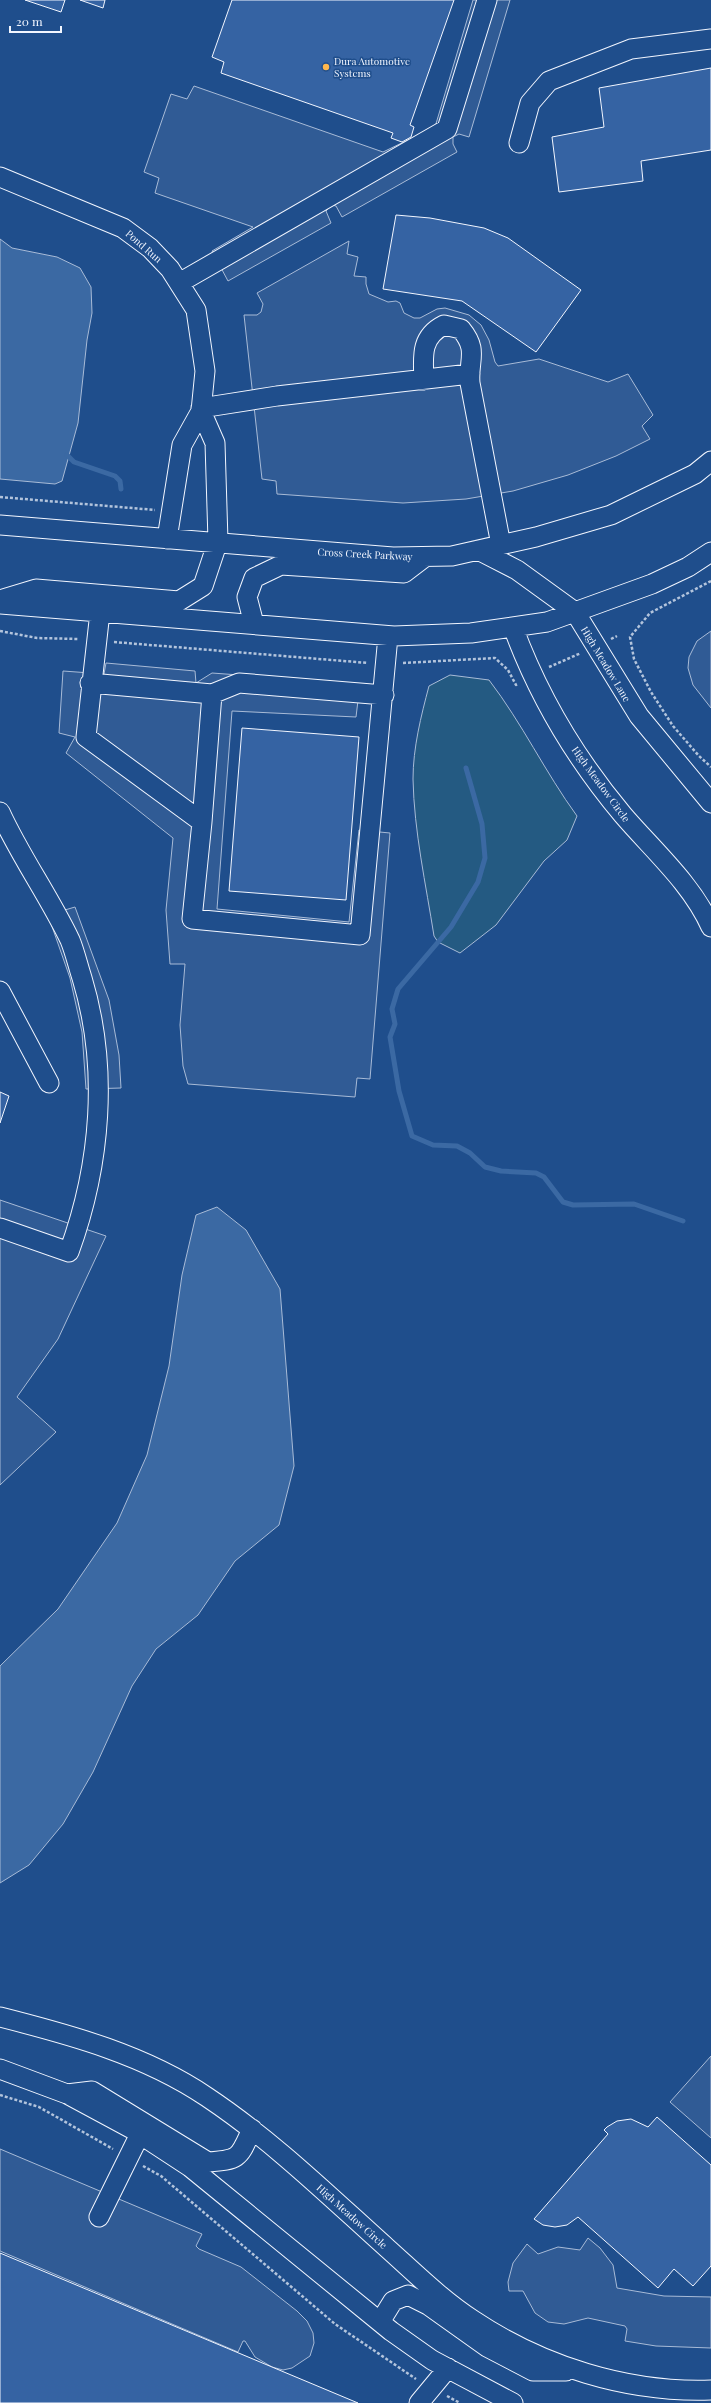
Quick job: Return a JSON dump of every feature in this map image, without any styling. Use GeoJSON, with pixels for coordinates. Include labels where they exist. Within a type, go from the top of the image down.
{"type":"FeatureCollection","features":[{"type":"Feature","properties":{"kind":"street"},"geometry":{"type":"LineString","coordinates":[[179,283],[447,129],[487,0]]}},
{"type":"Feature","properties":{"kind":"street"},"geometry":{"type":"LineString","coordinates":[[519,143],[530,103],[549,81],[631,49],[711,39]]}},
{"type":"Feature","properties":{"kind":"street","name":"Pond Run"},"geometry":{"type":"LineString","coordinates":[[0,177],[124,228],[150,248],[170,269],[196,310],[205,371],[201,409],[182,445],[167,539]]}},
{"type":"Feature","properties":{"kind":"street"},"geometry":{"type":"LineString","coordinates":[[424,380],[424,346],[428,337],[444,325],[461,328],[471,341],[473,358],[470,374],[500,546]]}},
{"type":"Feature","properties":{"kind":"street"},"geometry":{"type":"LineString","coordinates":[[0,600],[36,589],[179,601],[203,586],[218,541],[216,443],[201,409],[277,396],[470,374]]}},
{"type":"Feature","properties":{"kind":"street","name":"Cross Creek Parkway"},"geometry":{"type":"LineString","coordinates":[[6,527],[167,539],[218,541],[338,553],[425,557],[452,556],[500,546],[611,515],[695,474],[711,461]]}},
{"type":"Feature","properties":{"kind":"street"},"geometry":{"type":"LineString","coordinates":[[478,550],[517,570],[575,612]]}},
{"type":"Feature","properties":{"kind":"street"},"geometry":{"type":"LineString","coordinates":[[0,604],[388,636],[471,633],[547,622],[652,584],[688,567],[711,552]]}},
{"type":"Feature","properties":{"kind":"street"},"geometry":{"type":"LineString","coordinates":[[254,624],[247,597],[254,578],[281,565],[404,573],[425,557]]}},
{"type":"Feature","properties":{"kind":"street"},"geometry":{"type":"LineString","coordinates":[[100,612],[90,682],[86,737],[202,822]]}},
{"type":"Feature","properties":{"kind":"street","name":"High Meadow Lane"},"geometry":{"type":"LineString","coordinates":[[575,612],[639,716],[711,802]]}},
{"type":"Feature","properties":{"kind":"street","name":"High Meadow Circle"},"geometry":{"type":"LineString","coordinates":[[513,627],[538,688],[580,757],[622,814],[688,889],[711,927]]}},
{"type":"Feature","properties":{"kind":"street"},"geometry":{"type":"LineString","coordinates":[[212,694],[202,822],[192,919],[360,935],[384,696],[388,636]]}},
{"type":"Feature","properties":{"kind":"street"},"geometry":{"type":"LineString","coordinates":[[90,682],[212,694],[240,683],[384,696]]}},
{"type":"Feature","properties":{"kind":"street"},"geometry":{"type":"LineString","coordinates":[[0,812],[71,942],[89,1002],[96,1042],[99,1104],[94,1159],[83,1214],[69,1252],[0,1228]]}},
{"type":"Feature","properties":{"kind":"street"},"geometry":{"type":"LineString","coordinates":[[0,991],[49,1083]]}},
{"type":"Feature","properties":{"kind":"street","name":"High Meadow Circle"},"geometry":{"type":"LineString","coordinates":[[0,2017],[65,2033],[141,2062],[172,2076],[206,2096],[270,2142],[442,2297],[466,2316],[543,2358],[577,2371],[620,2382],[657,2388],[711,2390]]}},
{"type":"Feature","properties":{"kind":"street"},"geometry":{"type":"LineString","coordinates":[[0,2069],[67,2094],[140,2134],[190,2167],[380,2322],[448,2368],[513,2403]]}},
{"type":"Feature","properties":{"kind":"street"},"geometry":{"type":"LineString","coordinates":[[67,2094],[92,2091],[153,2126],[208,2162],[230,2161],[241,2154],[252,2129]]}},
{"type":"Feature","properties":{"kind":"street"},"geometry":{"type":"LineString","coordinates":[[99,2217],[140,2134]]}},
{"type":"Feature","properties":{"kind":"street"},"geometry":{"type":"LineString","coordinates":[[380,2322],[393,2301],[408,2295],[428,2305],[487,2347],[533,2371],[577,2371]]}},
{"type":"Feature","properties":{"kind":"street"},"geometry":{"type":"LineString","coordinates":[[419,2403],[448,2368]]}},
{"type":"Feature","properties":{"kind":"path"},"geometry":{"type":"LineString","coordinates":[[0,497],[172,511]]}},
{"type":"Feature","properties":{"kind":"path"},"geometry":{"type":"LineString","coordinates":[[711,581],[650,613],[630,637],[634,659],[651,692],[674,726],[698,756],[711,767]]}},
{"type":"Feature","properties":{"kind":"path"},"geometry":{"type":"LineString","coordinates":[[0,631],[37,638],[96,640],[354,662],[386,663],[494,658],[508,670],[516,685]]}},
{"type":"Feature","properties":{"kind":"path"},"geometry":{"type":"LineString","coordinates":[[546,669],[578,655]]}},
{"type":"Feature","properties":{"kind":"path"},"geometry":{"type":"LineString","coordinates":[[0,2095],[39,2107],[161,2176],[335,2324],[406,2374],[460,2403]]}},
{"type":"Feature","properties":{"kind":"shaded area"},"geometry":{"type":"Polygon","coordinates":[[[473,0],[510,0],[469,137],[459,134],[453,137],[453,144],[457,152],[342,217],[336,206],[332,205],[326,211],[331,223],[228,281],[212,251],[253,227],[155,193],[159,178],[144,172],[171,94],[187,99],[194,86],[383,152],[435,127],[473,0]]]}},
{"type":"Feature","properties":{"kind":"shaded area"},"geometry":{"type":"Polygon","coordinates":[[[0,239],[12,248],[57,257],[80,268],[91,287],[92,313],[87,340],[78,423],[62,481],[55,484],[0,479],[0,239]]]}},
{"type":"Feature","properties":{"kind":"shaded area"},"geometry":{"type":"Polygon","coordinates":[[[349,241],[347,254],[358,257],[354,276],[366,277],[366,284],[369,294],[388,302],[396,301],[400,303],[404,313],[414,318],[420,318],[437,309],[445,308],[469,315],[481,325],[489,340],[495,362],[498,366],[539,359],[608,382],[628,374],[653,415],[642,426],[650,439],[616,456],[568,475],[513,491],[466,499],[403,503],[277,494],[276,481],[262,479],[244,315],[257,315],[261,312],[263,304],[257,293],[349,241]]]}},
{"type":"Feature","properties":{"kind":"shaded area"},"geometry":{"type":"Polygon","coordinates":[[[711,631],[711,708],[693,685],[688,668],[689,657],[697,641],[711,631]]]}},
{"type":"Feature","properties":{"kind":"shaded area"},"geometry":{"type":"Polygon","coordinates":[[[106,663],[195,671],[196,683],[212,673],[360,684],[356,717],[232,711],[217,909],[349,922],[359,830],[390,833],[370,1079],[357,1078],[355,1097],[188,1084],[183,1066],[180,1025],[185,964],[170,964],[166,910],[173,838],[66,753],[75,737],[59,733],[63,671],[104,674],[106,663]]]}},
{"type":"Feature","properties":{"kind":"shaded area"},"geometry":{"type":"Polygon","coordinates":[[[450,675],[489,680],[512,713],[554,782],[577,816],[567,840],[544,861],[496,925],[460,953],[438,942],[434,936],[418,838],[413,779],[413,767],[420,720],[429,686],[450,675]]]}},
{"type":"Feature","properties":{"kind":"shaded area"},"geometry":{"type":"Polygon","coordinates":[[[75,907],[109,1000],[119,1055],[121,1088],[86,1089],[82,1032],[70,978],[48,915],[75,907]]]}},
{"type":"Feature","properties":{"kind":"shaded area"},"geometry":{"type":"Polygon","coordinates":[[[0,1200],[106,1236],[58,1339],[17,1397],[56,1432],[0,1485],[0,1200]]]}},
{"type":"Feature","properties":{"kind":"shaded area"},"geometry":{"type":"Polygon","coordinates":[[[217,1207],[246,1230],[280,1289],[294,1466],[279,1525],[235,1561],[198,1615],[156,1649],[132,1686],[93,1772],[63,1824],[29,1865],[0,1883],[0,1666],[58,1609],[117,1523],[147,1455],[169,1366],[182,1275],[196,1215],[217,1207]]]}},
{"type":"Feature","properties":{"kind":"shaded area"},"geometry":{"type":"Polygon","coordinates":[[[711,2056],[711,2138],[670,2102],[711,2056]]]}},
{"type":"Feature","properties":{"kind":"shaded area"},"geometry":{"type":"Polygon","coordinates":[[[0,2149],[202,2234],[196,2246],[199,2249],[241,2267],[297,2311],[307,2321],[313,2333],[314,2343],[310,2356],[292,2368],[283,2370],[272,2367],[255,2357],[245,2341],[243,2341],[238,2352],[0,2251],[0,2149]]]}},
{"type":"Feature","properties":{"kind":"shaded area"},"geometry":{"type":"Polygon","coordinates":[[[588,2238],[600,2248],[613,2265],[617,2288],[664,2296],[711,2297],[711,2348],[656,2346],[625,2341],[627,2329],[625,2326],[588,2318],[564,2324],[548,2322],[535,2313],[523,2291],[509,2291],[508,2282],[513,2263],[527,2244],[538,2254],[558,2247],[580,2250],[588,2238]]]}},
{"type":"Feature","properties":{"kind":"building"},"geometry":{"type":"Polygon","coordinates":[[[25,0],[65,0],[61,12],[25,0]]]}},
{"type":"Feature","properties":{"kind":"building"},"geometry":{"type":"Polygon","coordinates":[[[80,0],[105,0],[103,8],[80,0]]]}},
{"type":"Feature","properties":{"kind":"building","name":"Dura Automotive Systems"},"geometry":{"type":"Polygon","coordinates":[[[232,0],[454,0],[410,125],[414,127],[411,137],[402,142],[391,138],[393,133],[221,73],[224,62],[212,57],[232,0]]]}},
{"type":"Feature","properties":{"kind":"building"},"geometry":{"type":"Polygon","coordinates":[[[711,68],[711,150],[641,161],[643,181],[559,192],[552,137],[604,127],[599,88],[711,68]]]}},
{"type":"Feature","properties":{"kind":"building"},"geometry":{"type":"Polygon","coordinates":[[[396,215],[430,218],[484,228],[508,238],[581,290],[536,352],[462,301],[383,289],[396,215]]]}},
{"type":"Feature","properties":{"kind":"building"},"geometry":{"type":"Polygon","coordinates":[[[242,728],[359,737],[346,900],[229,891],[242,728]]]}},
{"type":"Feature","properties":{"kind":"building"},"geometry":{"type":"Polygon","coordinates":[[[0,1092],[9,1096],[0,1123],[0,1092]]]}},
{"type":"Feature","properties":{"kind":"building"},"geometry":{"type":"Polygon","coordinates":[[[657,2117],[711,2165],[711,2266],[693,2286],[674,2269],[658,2288],[578,2217],[567,2225],[555,2227],[543,2225],[534,2219],[608,2134],[604,2130],[607,2127],[617,2121],[631,2119],[648,2127],[657,2117]]]}},
{"type":"Feature","properties":{"kind":"building"},"geometry":{"type":"Polygon","coordinates":[[[0,2253],[272,2367],[358,2403],[0,2403],[0,2253]]]}},
{"type":"Feature","properties":{"kind":"waterway"},"geometry":{"type":"LineString","coordinates":[[67,455],[74,462],[115,476],[120,481],[121,489]]}},
{"type":"Feature","properties":{"kind":"waterway"},"geometry":{"type":"LineString","coordinates":[[466,768],[482,824],[485,858],[478,882],[451,927],[398,989],[392,1009],[395,1024],[390,1037],[399,1091],[412,1136],[433,1145],[457,1146],[470,1153],[485,1167],[501,1171],[536,1173],[544,1177],[563,1202],[573,1205],[634,1204],[683,1221]]}},
{"type":"Feature","properties":{"kind":"place","name":"Dura Automotive Systems"},"geometry":{"type":"Point","coordinates":[326,67]}}]}
